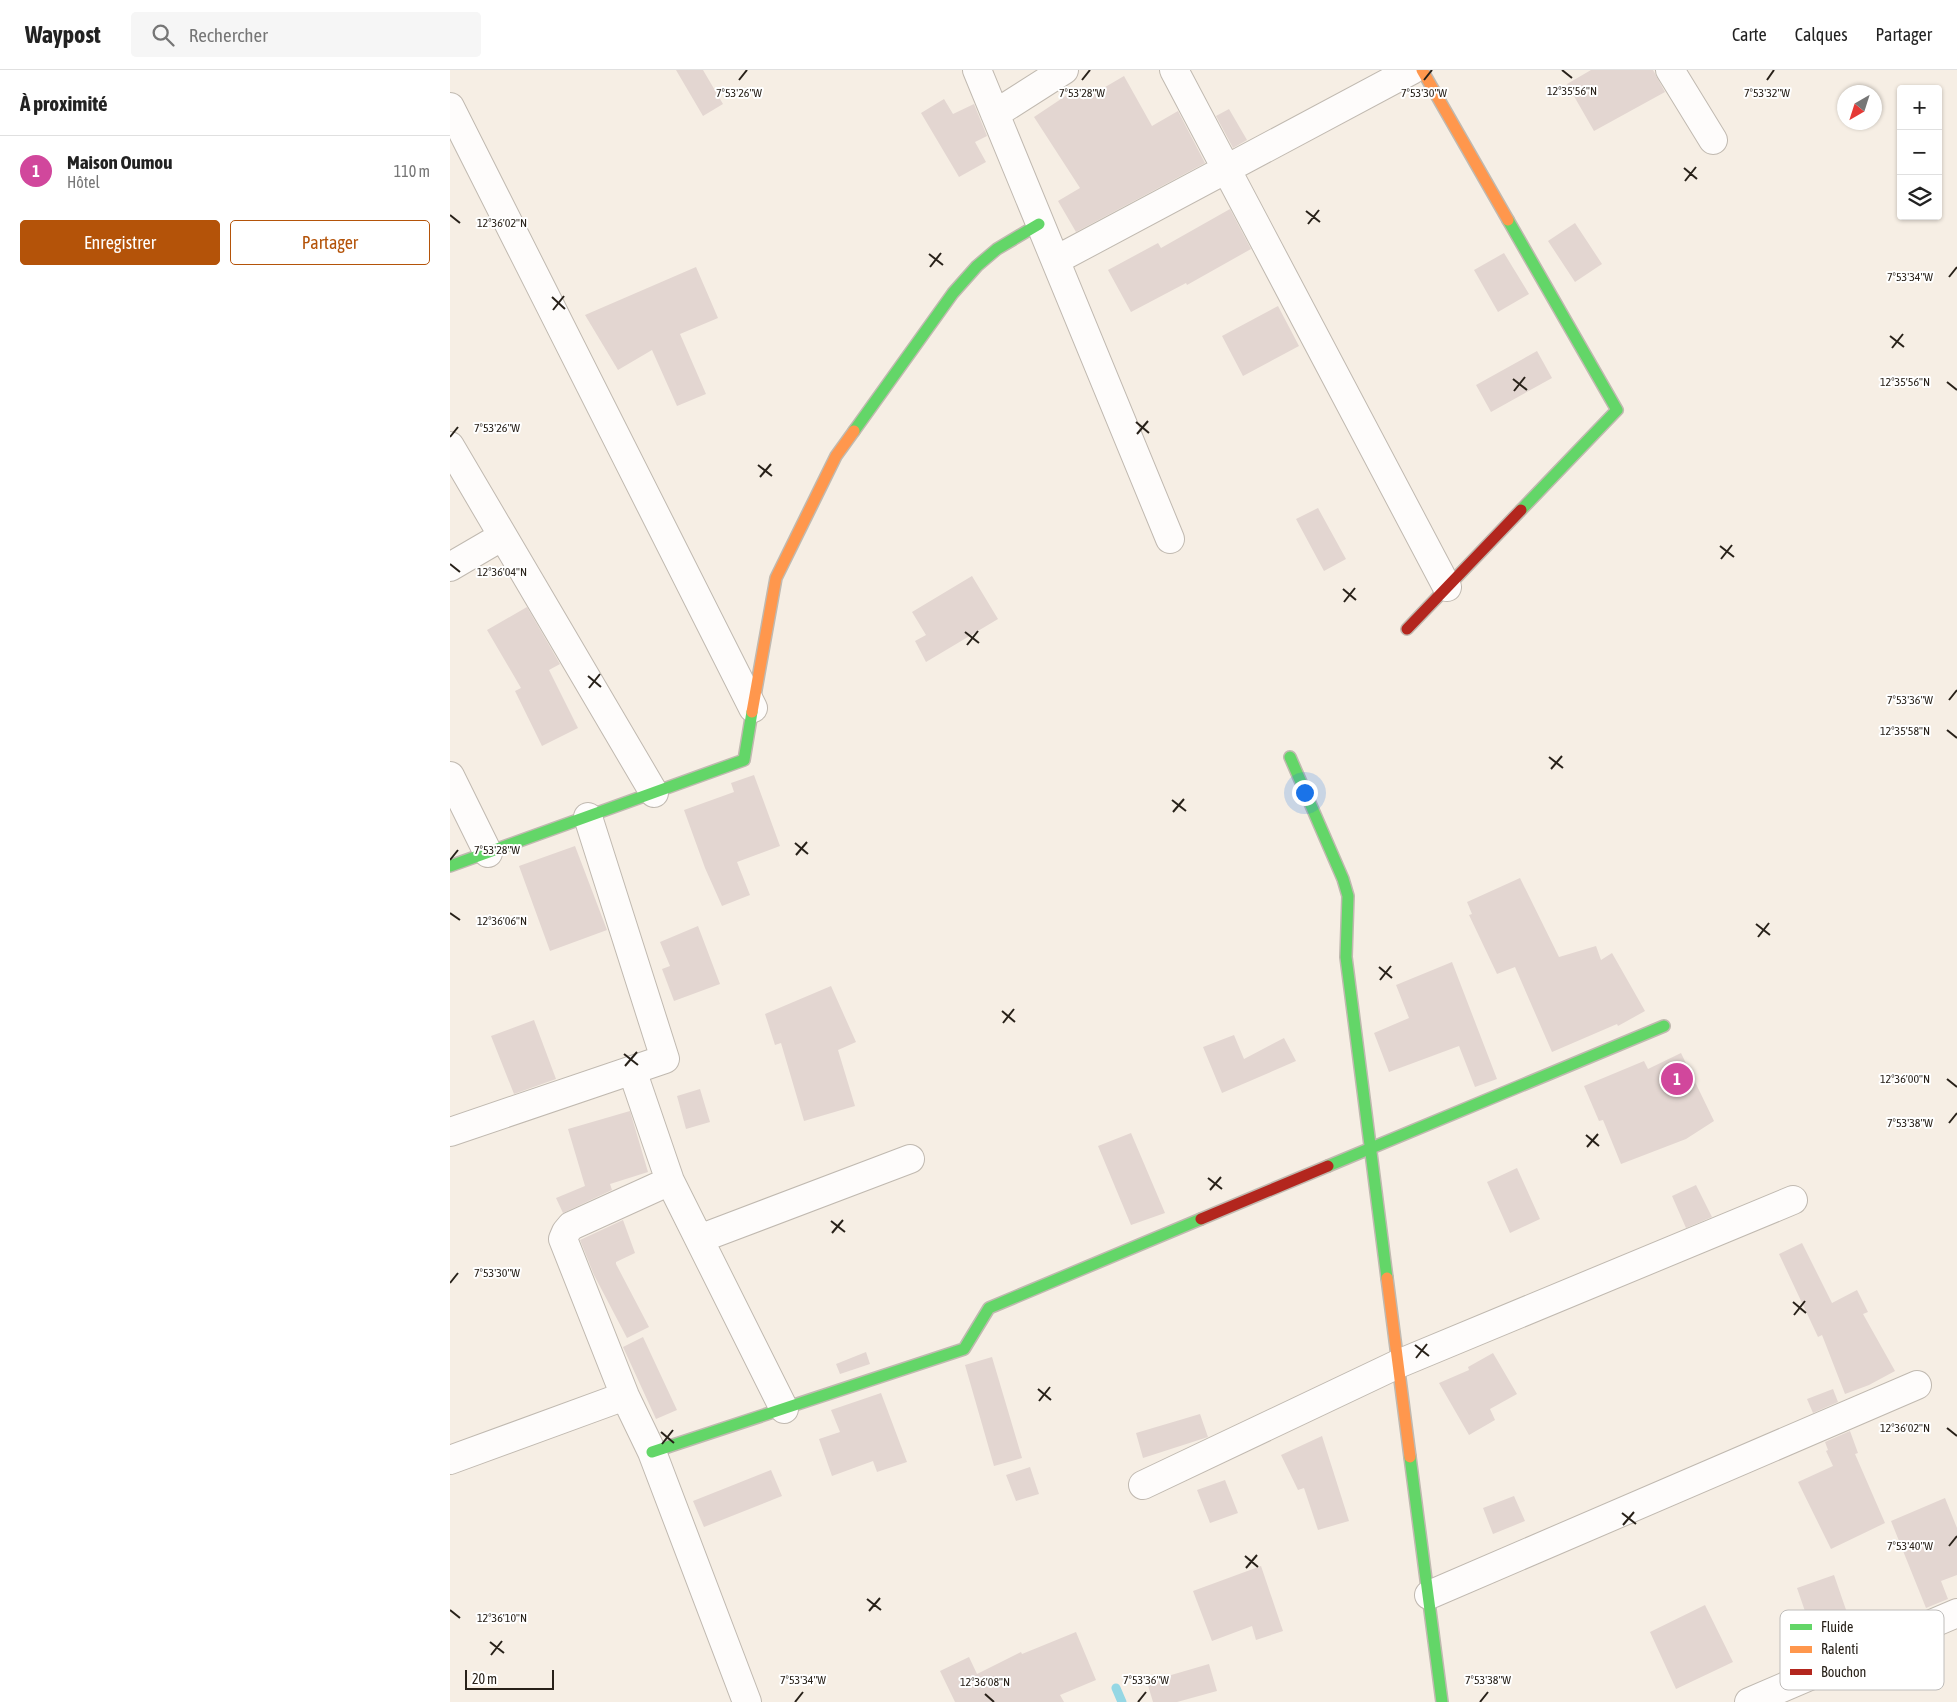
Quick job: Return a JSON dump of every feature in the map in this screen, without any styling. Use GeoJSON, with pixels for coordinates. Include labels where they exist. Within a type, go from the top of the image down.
{"type":"FeatureCollection","features":[{"type":"Feature","properties":{"kind":"street"},"geometry":{"type":"LineString","coordinates":[[977,70],[1170,539]]}},
{"type":"Feature","properties":{"kind":"street"},"geometry":{"type":"LineString","coordinates":[[995,114],[1064,70]]}},
{"type":"Feature","properties":{"kind":"street"},"geometry":{"type":"LineString","coordinates":[[1174,70],[1447,587]]}},
{"type":"Feature","properties":{"kind":"street"},"geometry":{"type":"LineString","coordinates":[[1056,260],[1412,70]]}},
{"type":"Feature","properties":{"kind":"street"},"geometry":{"type":"LineString","coordinates":[[1407,629],[1617,410],[1422,70]]}},
{"type":"Feature","properties":{"kind":"street"},"geometry":{"type":"LineString","coordinates":[[1670,70],[1713,140]]}},
{"type":"Feature","properties":{"kind":"street"},"geometry":{"type":"LineString","coordinates":[[450,107],[753,708]]}},
{"type":"Feature","properties":{"kind":"street"},"geometry":{"type":"LineString","coordinates":[[450,866],[744,760],[776,578],[836,456],[959,286],[977,266],[997,249],[1039,224]]}},
{"type":"Feature","properties":{"kind":"street"},"geometry":{"type":"LineString","coordinates":[[450,446],[654,793]]}},
{"type":"Feature","properties":{"kind":"street"},"geometry":{"type":"LineString","coordinates":[[450,567],[503,536]]}},
{"type":"Feature","properties":{"kind":"street"},"geometry":{"type":"LineString","coordinates":[[1290,757],[1343,879],[1348,896],[1346,957],[1442,1702]]}},
{"type":"Feature","properties":{"kind":"street"},"geometry":{"type":"LineString","coordinates":[[450,776],[488,853]]}},
{"type":"Feature","properties":{"kind":"street"},"geometry":{"type":"LineString","coordinates":[[450,1132],[665,1058],[588,816]]}},
{"type":"Feature","properties":{"kind":"street"},"geometry":{"type":"LineString","coordinates":[[652,1452],[964,1350],[989,1308],[1664,1026]]}},
{"type":"Feature","properties":{"kind":"street"},"geometry":{"type":"LineString","coordinates":[[632,1070],[670,1181],[784,1408]]}},
{"type":"Feature","properties":{"kind":"street"},"geometry":{"type":"LineString","coordinates":[[699,1239],[910,1158]]}},
{"type":"Feature","properties":{"kind":"street"},"geometry":{"type":"LineString","coordinates":[[670,1181],[571,1226],[563,1239],[625,1396],[652,1452],[747,1702]]}},
{"type":"Feature","properties":{"kind":"street"},"geometry":{"type":"LineString","coordinates":[[1143,1485],[1398,1364],[1793,1200]]}},
{"type":"Feature","properties":{"kind":"street"},"geometry":{"type":"LineString","coordinates":[[1428,1595],[1916,1386]]}},
{"type":"Feature","properties":{"kind":"street"},"geometry":{"type":"LineString","coordinates":[[450,1460],[625,1396]]}},
{"type":"Feature","properties":{"kind":"street"},"geometry":{"type":"LineString","coordinates":[[1944,1619],[1957,1613]]}},
{"type":"Feature","properties":{"kind":"street"},"geometry":{"type":"LineString","coordinates":[[1749,1702],[1780,1689]]}},
{"type":"Feature","properties":{"kind":"building"},"geometry":{"type":"Polygon","coordinates":[[[676,70],[703,70],[723,104],[703,116],[676,70]]]}},
{"type":"Feature","properties":{"kind":"building"},"geometry":{"type":"Polygon","coordinates":[[[1591,70],[1653,70],[1665,92],[1594,131],[1567,84],[1591,70]]]}},
{"type":"Feature","properties":{"kind":"building"},"geometry":{"type":"Polygon","coordinates":[[[1124,76],[1152,126],[1178,111],[1205,163],[1076,232],[1058,201],[1080,188],[1034,117],[1076,89],[1083,100],[1124,76]]]}},
{"type":"Feature","properties":{"kind":"building"},"geometry":{"type":"Polygon","coordinates":[[[944,99],[953,114],[974,104],[987,136],[975,142],[986,162],[959,177],[921,113],[944,99]]]}},
{"type":"Feature","properties":{"kind":"building"},"geometry":{"type":"Polygon","coordinates":[[[1229,109],[1247,140],[1233,148],[1216,116],[1229,109]]]}},
{"type":"Feature","properties":{"kind":"building"},"geometry":{"type":"Polygon","coordinates":[[[1230,209],[1251,249],[1187,285],[1186,283],[1131,312],[1108,270],[1158,243],[1161,248],[1230,209]]]}},
{"type":"Feature","properties":{"kind":"building"},"geometry":{"type":"Polygon","coordinates":[[[1575,223],[1602,264],[1575,282],[1548,241],[1575,223]]]}},
{"type":"Feature","properties":{"kind":"building"},"geometry":{"type":"Polygon","coordinates":[[[1504,253],[1529,294],[1498,312],[1474,270],[1504,253]]]}},
{"type":"Feature","properties":{"kind":"building"},"geometry":{"type":"Polygon","coordinates":[[[696,267],[718,318],[680,334],[706,394],[677,406],[652,350],[618,370],[585,315],[696,267]]]}},
{"type":"Feature","properties":{"kind":"building"},"geometry":{"type":"Polygon","coordinates":[[[1278,306],[1299,346],[1243,376],[1222,336],[1278,306]]]}},
{"type":"Feature","properties":{"kind":"building"},"geometry":{"type":"Polygon","coordinates":[[[1537,351],[1552,378],[1491,412],[1476,385],[1537,351]]]}},
{"type":"Feature","properties":{"kind":"building"},"geometry":{"type":"Polygon","coordinates":[[[1318,508],[1346,559],[1324,571],[1296,519],[1318,508]]]}},
{"type":"Feature","properties":{"kind":"building"},"geometry":{"type":"Polygon","coordinates":[[[972,576],[998,619],[926,662],[915,641],[926,635],[912,612],[972,576]]]}},
{"type":"Feature","properties":{"kind":"building"},"geometry":{"type":"Polygon","coordinates":[[[527,607],[560,664],[549,670],[578,728],[542,746],[515,691],[521,688],[487,630],[527,607]]]}},
{"type":"Feature","properties":{"kind":"building"},"geometry":{"type":"Polygon","coordinates":[[[754,775],[780,846],[737,862],[750,895],[722,906],[705,868],[684,810],[734,792],[731,783],[754,775]]]}},
{"type":"Feature","properties":{"kind":"building"},"geometry":{"type":"Polygon","coordinates":[[[575,846],[607,930],[550,951],[519,866],[575,846]]]}},
{"type":"Feature","properties":{"kind":"building"},"geometry":{"type":"Polygon","coordinates":[[[1520,878],[1559,957],[1596,946],[1601,960],[1612,953],[1645,1011],[1618,1026],[1617,1024],[1552,1052],[1515,967],[1497,974],[1469,915],[1472,914],[1467,902],[1520,878]]]}},
{"type":"Feature","properties":{"kind":"building"},"geometry":{"type":"Polygon","coordinates":[[[698,926],[720,984],[674,1001],[662,969],[670,966],[660,942],[698,926]]]}},
{"type":"Feature","properties":{"kind":"building"},"geometry":{"type":"Polygon","coordinates":[[[1452,962],[1497,1079],[1475,1087],[1459,1046],[1389,1072],[1374,1033],[1409,1018],[1396,985],[1452,962]]]}},
{"type":"Feature","properties":{"kind":"building"},"geometry":{"type":"Polygon","coordinates":[[[831,986],[856,1042],[838,1050],[855,1106],[804,1121],[781,1043],[775,1045],[765,1014],[831,986]]]}},
{"type":"Feature","properties":{"kind":"building"},"geometry":{"type":"Polygon","coordinates":[[[534,1020],[556,1079],[514,1094],[491,1036],[534,1020]]]}},
{"type":"Feature","properties":{"kind":"building"},"geometry":{"type":"Polygon","coordinates":[[[1234,1035],[1244,1059],[1284,1038],[1296,1061],[1222,1093],[1203,1047],[1234,1035]]]}},
{"type":"Feature","properties":{"kind":"building"},"geometry":{"type":"Polygon","coordinates":[[[1681,1053],[1714,1121],[1686,1139],[1621,1164],[1603,1120],[1599,1121],[1584,1086],[1644,1061],[1648,1069],[1681,1053]]]}},
{"type":"Feature","properties":{"kind":"building"},"geometry":{"type":"Polygon","coordinates":[[[700,1089],[710,1122],[686,1129],[677,1096],[700,1089]]]}},
{"type":"Feature","properties":{"kind":"building"},"geometry":{"type":"Polygon","coordinates":[[[630,1111],[648,1172],[610,1184],[612,1190],[563,1213],[556,1198],[585,1186],[568,1129],[630,1111]]]}},
{"type":"Feature","properties":{"kind":"building"},"geometry":{"type":"Polygon","coordinates":[[[1131,1133],[1165,1213],[1131,1225],[1098,1146],[1131,1133]]]}},
{"type":"Feature","properties":{"kind":"building"},"geometry":{"type":"Polygon","coordinates":[[[1517,1168],[1540,1219],[1510,1233],[1487,1182],[1517,1168]]]}},
{"type":"Feature","properties":{"kind":"building"},"geometry":{"type":"Polygon","coordinates":[[[1696,1185],[1712,1217],[1686,1228],[1672,1196],[1696,1185]]]}},
{"type":"Feature","properties":{"kind":"building"},"geometry":{"type":"Polygon","coordinates":[[[623,1220],[635,1253],[616,1262],[616,1264],[649,1327],[627,1338],[594,1275],[580,1240],[623,1220]]]}},
{"type":"Feature","properties":{"kind":"building"},"geometry":{"type":"Polygon","coordinates":[[[1802,1243],[1832,1303],[1857,1290],[1868,1312],[1863,1314],[1895,1371],[1869,1385],[1845,1394],[1822,1335],[1818,1337],[1779,1254],[1802,1243]]]}},
{"type":"Feature","properties":{"kind":"building"},"geometry":{"type":"Polygon","coordinates":[[[643,1337],[677,1410],[656,1419],[623,1347],[643,1337]]]}},
{"type":"Feature","properties":{"kind":"building"},"geometry":{"type":"Polygon","coordinates":[[[866,1352],[870,1364],[840,1374],[836,1364],[866,1352]]]}},
{"type":"Feature","properties":{"kind":"building"},"geometry":{"type":"Polygon","coordinates":[[[1493,1353],[1517,1394],[1490,1409],[1495,1420],[1469,1435],[1439,1383],[1469,1370],[1468,1367],[1493,1353]]]}},
{"type":"Feature","properties":{"kind":"building"},"geometry":{"type":"Polygon","coordinates":[[[992,1357],[1022,1458],[994,1466],[965,1365],[992,1357]]]}},
{"type":"Feature","properties":{"kind":"building"},"geometry":{"type":"Polygon","coordinates":[[[1833,1389],[1838,1402],[1813,1413],[1807,1399],[1833,1389]]]}},
{"type":"Feature","properties":{"kind":"building"},"geometry":{"type":"Polygon","coordinates":[[[881,1393],[907,1462],[877,1472],[873,1461],[832,1476],[819,1439],[840,1432],[831,1410],[881,1393]]]}},
{"type":"Feature","properties":{"kind":"building"},"geometry":{"type":"Polygon","coordinates":[[[1200,1414],[1208,1437],[1143,1458],[1136,1433],[1200,1414]]]}},
{"type":"Feature","properties":{"kind":"building"},"geometry":{"type":"Polygon","coordinates":[[[1850,1431],[1858,1453],[1855,1454],[1885,1523],[1831,1549],[1798,1482],[1833,1466],[1826,1451],[1828,1450],[1825,1442],[1850,1431]]]}},
{"type":"Feature","properties":{"kind":"building"},"geometry":{"type":"Polygon","coordinates":[[[1322,1436],[1349,1521],[1318,1530],[1304,1488],[1298,1490],[1281,1455],[1322,1436]]]}},
{"type":"Feature","properties":{"kind":"building"},"geometry":{"type":"Polygon","coordinates":[[[1030,1467],[1039,1494],[1016,1501],[1006,1475],[1030,1467]]]}},
{"type":"Feature","properties":{"kind":"building"},"geometry":{"type":"Polygon","coordinates":[[[771,1470],[782,1496],[704,1527],[693,1501],[771,1470]]]}},
{"type":"Feature","properties":{"kind":"building"},"geometry":{"type":"Polygon","coordinates":[[[1225,1480],[1238,1513],[1210,1523],[1197,1490],[1225,1480]]]}},
{"type":"Feature","properties":{"kind":"building"},"geometry":{"type":"Polygon","coordinates":[[[1514,1496],[1525,1521],[1493,1534],[1483,1508],[1514,1496]]]}},
{"type":"Feature","properties":{"kind":"building"},"geometry":{"type":"Polygon","coordinates":[[[1945,1498],[1957,1528],[1957,1575],[1941,1581],[1948,1599],[1926,1608],[1891,1521],[1945,1498]]]}},
{"type":"Feature","properties":{"kind":"building"},"geometry":{"type":"Polygon","coordinates":[[[1261,1566],[1283,1631],[1256,1640],[1252,1626],[1212,1641],[1193,1591],[1261,1566]]]}},
{"type":"Feature","properties":{"kind":"building"},"geometry":{"type":"Polygon","coordinates":[[[1834,1575],[1846,1610],[1805,1610],[1797,1588],[1834,1575]]]}},
{"type":"Feature","properties":{"kind":"building"},"geometry":{"type":"Polygon","coordinates":[[[1705,1605],[1733,1662],[1676,1689],[1650,1632],[1705,1605]]]}},
{"type":"Feature","properties":{"kind":"building"},"geometry":{"type":"Polygon","coordinates":[[[1076,1632],[1096,1680],[1060,1695],[1064,1702],[955,1702],[940,1671],[969,1657],[977,1674],[1021,1652],[1022,1654],[1076,1632]]]}},
{"type":"Feature","properties":{"kind":"building"},"geometry":{"type":"Polygon","coordinates":[[[1209,1664],[1217,1691],[1177,1702],[1153,1702],[1147,1682],[1209,1664]]]}},
{"type":"Feature","properties":{"kind":"waterway"},"geometry":{"type":"LineString","coordinates":[[1116,1688],[1122,1702]]}},
{"type":"Feature","properties":{"kind":"traffic: fast"},"geometry":{"type":"LineString","coordinates":[[1508,220],[1617,410],[1521,510]]}},
{"type":"Feature","properties":{"kind":"traffic: fast"},"geometry":{"type":"LineString","coordinates":[[854,431],[953,293],[977,266],[997,249],[1039,224]]}},
{"type":"Feature","properties":{"kind":"traffic: fast"},"geometry":{"type":"LineString","coordinates":[[450,866],[744,760],[752,712]]}},
{"type":"Feature","properties":{"kind":"traffic: fast"},"geometry":{"type":"LineString","coordinates":[[1290,757],[1343,879],[1348,896],[1346,957],[1387,1278]]}},
{"type":"Feature","properties":{"kind":"traffic: fast"},"geometry":{"type":"LineString","coordinates":[[1328,1166],[1664,1026]]}},
{"type":"Feature","properties":{"kind":"traffic: fast"},"geometry":{"type":"LineString","coordinates":[[652,1452],[964,1349],[989,1308],[1201,1219]]}},
{"type":"Feature","properties":{"kind":"traffic: fast"},"geometry":{"type":"LineString","coordinates":[[1410,1457],[1442,1702]]}},
{"type":"Feature","properties":{"kind":"traffic: slow"},"geometry":{"type":"LineString","coordinates":[[1422,70],[1508,220]]}},
{"type":"Feature","properties":{"kind":"traffic: slow"},"geometry":{"type":"LineString","coordinates":[[752,712],[776,578],[836,456],[854,431]]}},
{"type":"Feature","properties":{"kind":"traffic: slow"},"geometry":{"type":"LineString","coordinates":[[1387,1278],[1410,1457]]}},
{"type":"Feature","properties":{"kind":"traffic: jam"},"geometry":{"type":"LineString","coordinates":[[1407,629],[1521,510]]}},
{"type":"Feature","properties":{"kind":"traffic: jam"},"geometry":{"type":"LineString","coordinates":[[1201,1219],[1328,1166]]}},
{"type":"Feature","properties":{"kind":"place","name":"Maison Oumou"},"geometry":{"type":"Point","coordinates":[1677,1079]}}]}
